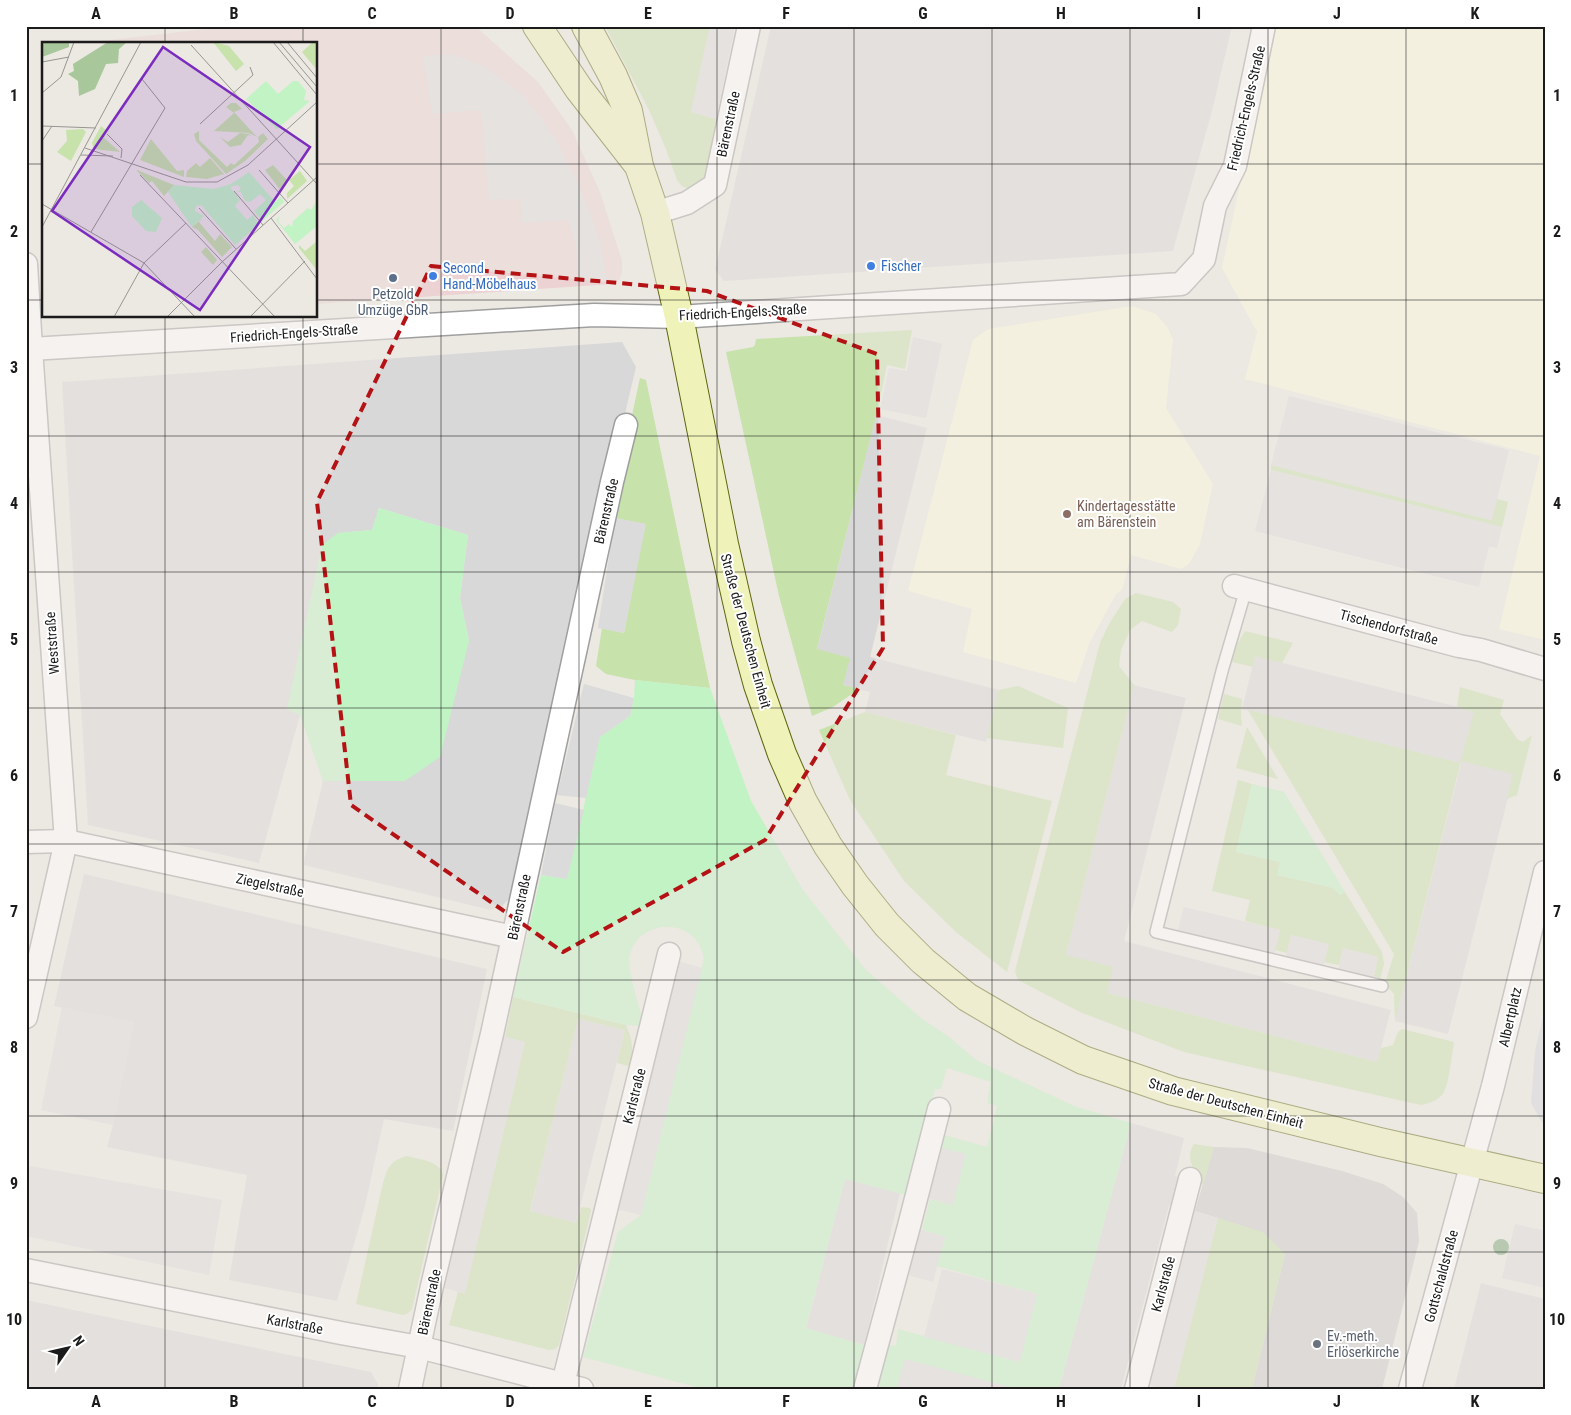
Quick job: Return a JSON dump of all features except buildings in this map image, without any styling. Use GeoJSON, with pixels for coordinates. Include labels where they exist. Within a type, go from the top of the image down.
{"type":"FeatureCollection","features":[{"type":"Feature","properties":{"kind":"street","name":"Straße der Deutschen Einheit"},"geometry":{"type":"LineString","coordinates":[[536,26],[578,89],[639,166]]}},
{"type":"Feature","properties":{"kind":"street","name":"Straße der Deutschen Einheit"},"geometry":{"type":"LineString","coordinates":[[586,26],[613,76],[628,111],[639,166],[655,213],[679,317],[724,544],[746,641],[761,693],[782,754],[803,802],[833,854],[887,925],[923,961],[967,997],[1025,1031],[1083,1060],[1173,1091],[1380,1142],[1545,1179]]}},
{"type":"Feature","properties":{"kind":"street","name":"Bärenstraße"},"geometry":{"type":"LineString","coordinates":[[655,213],[687,203],[715,185],[749,26]]}},
{"type":"Feature","properties":{"kind":"street","name":"Friedrich-Engels-Straße"},"geometry":{"type":"LineString","coordinates":[[31,349],[594,315],[679,317],[1181,284],[1204,259],[1215,206],[1235,166],[1264,26]]}},
{"type":"Feature","properties":{"kind":"street","name":"Weststraße"},"geometry":{"type":"LineString","coordinates":[[26,264],[66,841],[26,1017]]}},
{"type":"Feature","properties":{"kind":"street","name":"Bärenstraße"},"geometry":{"type":"LineString","coordinates":[[410,1389],[432,1286],[492,1034],[626,425]]}},
{"type":"Feature","properties":{"kind":"street","name":"Tischendorfstraße"},"geometry":{"type":"LineString","coordinates":[[1240,588],[1459,646],[1481,650],[1545,669]]}},
{"type":"Feature","properties":{"kind":"street","name":"Ziegelstraße"},"geometry":{"type":"LineString","coordinates":[[26,842],[66,841],[513,937]]}},
{"type":"Feature","properties":{"kind":"street","name":"Albertplatz"},"geometry":{"type":"LineString","coordinates":[[1472,1162],[1538,929],[1545,872]]}},
{"type":"Feature","properties":{"kind":"street","name":"Karlstraße"},"geometry":{"type":"LineString","coordinates":[[26,1270],[420,1347],[572,1386],[669,954]]}},
{"type":"Feature","properties":{"kind":"street"},"geometry":{"type":"LineString","coordinates":[[865,1389],[938,1109]]}},
{"type":"Feature","properties":{"kind":"street","name":"Gottschaldstraße"},"geometry":{"type":"LineString","coordinates":[[1410,1389],[1472,1162]]}},
{"type":"Feature","properties":{"kind":"street","name":"Karlstraße"},"geometry":{"type":"LineString","coordinates":[[1136,1389],[1190,1179]]}},
{"type":"Feature","properties":{"kind":"lane"},"geometry":{"type":"LineString","coordinates":[[1240,588],[1222,671],[1156,932],[1382,986]]}},
{"type":"Feature","properties":{"kind":"highlighted area"},"geometry":{"type":"Polygon","coordinates":[[[431,266],[707,291],[877,354],[883,648],[765,840],[563,952],[351,805],[317,502],[431,266]]]}},
{"type":"Feature","properties":{"kind":"shaded area"},"geometry":{"type":"Polygon","coordinates":[[[233,26],[475,26],[538,82],[572,130],[600,192],[622,261],[622,273],[619,280],[612,284],[318,304],[318,42],[92,42],[233,26]]]}},
{"type":"Feature","properties":{"kind":"shaded area"},"geometry":{"type":"Polygon","coordinates":[[[710,26],[735,26],[716,119],[691,112],[710,26]]]}},
{"type":"Feature","properties":{"kind":"shaded area"},"geometry":{"type":"Polygon","coordinates":[[[771,26],[1232,26],[1212,111],[1173,251],[724,281],[715,270],[771,26]]]}},
{"type":"Feature","properties":{"kind":"shaded area"},"geometry":{"type":"Polygon","coordinates":[[[1274,26],[1545,26],[1545,640],[1499,629],[1540,456],[1245,379],[1257,332],[1222,268],[1274,26]]]}},
{"type":"Feature","properties":{"kind":"shaded area"},"geometry":{"type":"Polygon","coordinates":[[[452,54],[485,67],[524,96],[555,138],[580,188],[600,241],[607,281],[579,282],[576,245],[568,220],[522,223],[521,199],[489,200],[481,110],[432,114],[423,56],[452,54]]]}},
{"type":"Feature","properties":{"kind":"shaded area","name":"Kindertagesstätte am Bärenstein"},"geometry":{"type":"Polygon","coordinates":[[[1132,306],[1156,314],[1168,328],[1173,340],[1166,408],[1213,484],[1200,544],[1189,564],[1181,569],[1131,555],[1122,590],[1116,594],[1089,644],[1076,683],[963,652],[972,609],[908,591],[973,340],[988,329],[1132,306]]]}},
{"type":"Feature","properties":{"kind":"shaded area"},"geometry":{"type":"Polygon","coordinates":[[[913,337],[942,344],[926,418],[880,409],[889,368],[907,371],[913,337]]]}},
{"type":"Feature","properties":{"kind":"shaded area"},"geometry":{"type":"Polygon","coordinates":[[[622,342],[636,367],[510,898],[502,906],[491,910],[303,865],[323,781],[405,781],[469,641],[460,598],[468,535],[379,508],[372,530],[338,533],[287,709],[300,715],[259,863],[88,825],[62,382],[622,342]]]}},
{"type":"Feature","properties":{"kind":"shaded area"},"geometry":{"type":"Polygon","coordinates":[[[1289,396],[1509,450],[1492,520],[1271,465],[1289,396]]]}},
{"type":"Feature","properties":{"kind":"shaded area"},"geometry":{"type":"Polygon","coordinates":[[[876,415],[927,428],[870,657],[999,690],[986,742],[865,712],[870,692],[843,685],[817,650],[876,415]]]}},
{"type":"Feature","properties":{"kind":"shaded area"},"geometry":{"type":"Polygon","coordinates":[[[1271,470],[1502,527],[1497,548],[1489,546],[1479,587],[1255,531],[1271,470]]]}},
{"type":"Feature","properties":{"kind":"shaded area"},"geometry":{"type":"Polygon","coordinates":[[[615,518],[646,524],[624,633],[598,628],[615,518]]]}},
{"type":"Feature","properties":{"kind":"shaded area"},"geometry":{"type":"Polygon","coordinates":[[[1255,656],[1474,711],[1514,774],[1448,1034],[1395,1021],[1461,764],[1242,709],[1255,656]]]}},
{"type":"Feature","properties":{"kind":"shaded area"},"geometry":{"type":"Polygon","coordinates":[[[584,684],[634,698],[630,716],[600,737],[586,798],[557,795],[584,684]]]}},
{"type":"Feature","properties":{"kind":"shaded area"},"geometry":{"type":"Polygon","coordinates":[[[1134,685],[1186,698],[1124,941],[1391,1010],[1377,1062],[1107,993],[1066,955],[1134,685]]]}},
{"type":"Feature","properties":{"kind":"shaded area"},"geometry":{"type":"Polygon","coordinates":[[[555,803],[584,810],[567,879],[541,875],[555,803]]]}},
{"type":"Feature","properties":{"kind":"shaded area"},"geometry":{"type":"Polygon","coordinates":[[[84,874],[487,969],[453,1131],[384,1119],[364,1210],[337,1301],[229,1280],[247,1175],[107,1147],[134,1022],[54,1006],[84,874]]]}},
{"type":"Feature","properties":{"kind":"shaded area"},"geometry":{"type":"Polygon","coordinates":[[[1184,907],[1280,930],[1273,960],[1176,937],[1184,907]]]}},
{"type":"Feature","properties":{"kind":"shaded area"},"geometry":{"type":"Polygon","coordinates":[[[1291,935],[1329,944],[1322,972],[1284,963],[1291,935]]]}},
{"type":"Feature","properties":{"kind":"shaded area"},"geometry":{"type":"Polygon","coordinates":[[[1343,948],[1378,957],[1372,984],[1337,975],[1343,948]]]}},
{"type":"Feature","properties":{"kind":"shaded area"},"geometry":{"type":"Polygon","coordinates":[[[678,961],[702,968],[641,1215],[616,1209],[678,961]]]}},
{"type":"Feature","properties":{"kind":"shaded area"},"geometry":{"type":"Polygon","coordinates":[[[62,1007],[134,1022],[113,1125],[41,1110],[62,1007]]]}},
{"type":"Feature","properties":{"kind":"shaded area"},"geometry":{"type":"Polygon","coordinates":[[[1545,1009],[1545,1124],[1541,1121],[1531,1103],[1535,1051],[1545,1009]]]}},
{"type":"Feature","properties":{"kind":"shaded area"},"geometry":{"type":"Polygon","coordinates":[[[578,1019],[625,1030],[576,1223],[530,1212],[578,1019]]]}},
{"type":"Feature","properties":{"kind":"shaded area"},"geometry":{"type":"Polygon","coordinates":[[[501,1036],[525,1042],[465,1294],[441,1287],[501,1036]]]}},
{"type":"Feature","properties":{"kind":"shaded area"},"geometry":{"type":"Polygon","coordinates":[[[1131,1123],[1184,1138],[1175,1176],[1187,1180],[1180,1207],[1169,1205],[1121,1389],[1059,1389],[1131,1123]]]}},
{"type":"Feature","properties":{"kind":"shaded area"},"geometry":{"type":"Polygon","coordinates":[[[930,1145],[966,1154],[953,1205],[917,1195],[930,1145]]]}},
{"type":"Feature","properties":{"kind":"shaded area"},"geometry":{"type":"Polygon","coordinates":[[[1214,1147],[1247,1148],[1342,1171],[1383,1184],[1403,1197],[1417,1213],[1419,1241],[1382,1389],[1252,1389],[1285,1254],[1218,1218],[1195,1211],[1214,1147]]]}},
{"type":"Feature","properties":{"kind":"shaded area"},"geometry":{"type":"Polygon","coordinates":[[[30,1166],[222,1200],[209,1275],[26,1236],[26,1183],[30,1166]]]}},
{"type":"Feature","properties":{"kind":"shaded area"},"geometry":{"type":"Polygon","coordinates":[[[845,1179],[900,1193],[864,1345],[806,1329],[845,1179]]]}},
{"type":"Feature","properties":{"kind":"shaded area"},"geometry":{"type":"Polygon","coordinates":[[[1183,1208],[1218,1218],[1174,1389],[1164,1389],[1138,1382],[1183,1208]]]}},
{"type":"Feature","properties":{"kind":"shaded area"},"geometry":{"type":"Polygon","coordinates":[[[1515,1224],[1545,1231],[1545,1288],[1502,1278],[1515,1224]]]}},
{"type":"Feature","properties":{"kind":"shaded area"},"geometry":{"type":"Polygon","coordinates":[[[909,1226],[945,1237],[933,1282],[896,1272],[909,1226]]]}},
{"type":"Feature","properties":{"kind":"shaded area"},"geometry":{"type":"Polygon","coordinates":[[[942,1269],[1037,1294],[1020,1362],[924,1337],[942,1269]]]}},
{"type":"Feature","properties":{"kind":"shaded area"},"geometry":{"type":"Polygon","coordinates":[[[1481,1283],[1545,1299],[1545,1389],[1454,1389],[1481,1283]]]}},
{"type":"Feature","properties":{"kind":"shaded area"},"geometry":{"type":"Polygon","coordinates":[[[26,1300],[371,1372],[378,1384],[377,1389],[26,1389],[26,1300]]]}},
{"type":"Feature","properties":{"kind":"shaded area"},"geometry":{"type":"Polygon","coordinates":[[[905,1359],[1014,1388],[896,1389],[905,1359]]]}},
{"type":"Feature","properties":{"kind":"green space"},"geometry":{"type":"Polygon","coordinates":[[[605,26],[710,26],[691,112],[716,119],[708,171],[704,181],[696,188],[688,189],[677,180],[649,110],[605,26]]]}},
{"type":"Feature","properties":{"kind":"green space"},"geometry":{"type":"Polygon","coordinates":[[[912,330],[905,369],[887,365],[877,415],[817,649],[850,658],[843,685],[859,689],[833,707],[812,716],[779,596],[726,352],[753,347],[756,339],[912,330]]]}},
{"type":"Feature","properties":{"kind":"green space"},"geometry":{"type":"Polygon","coordinates":[[[640,378],[646,380],[710,688],[635,680],[606,674],[596,666],[602,628],[624,633],[645,524],[615,518],[640,378]]]}},
{"type":"Feature","properties":{"kind":"green space"},"geometry":{"type":"Polygon","coordinates":[[[1271,465],[1491,520],[1497,499],[1508,502],[1502,527],[1271,470],[1271,465]]]}},
{"type":"Feature","properties":{"kind":"green space"},"geometry":{"type":"Polygon","coordinates":[[[379,508],[468,535],[460,598],[469,641],[440,757],[405,781],[323,781],[300,715],[287,709],[322,545],[338,533],[372,530],[379,508]]]}},
{"type":"Feature","properties":{"kind":"green space"},"geometry":{"type":"Polygon","coordinates":[[[1136,593],[1173,602],[1181,609],[1178,625],[1172,632],[1142,621],[1130,630],[1121,650],[1119,666],[1134,685],[1066,955],[1113,967],[1107,993],[1377,1062],[1381,1048],[1393,1045],[1398,1032],[1402,1029],[1454,1042],[1446,1088],[1437,1100],[1421,1105],[1184,1052],[1080,1012],[1018,980],[1015,971],[1100,643],[1109,624],[1125,599],[1136,593]]]}},
{"type":"Feature","properties":{"kind":"green space"},"geometry":{"type":"Polygon","coordinates":[[[1245,631],[1293,643],[1282,663],[1255,656],[1253,667],[1232,662],[1235,648],[1245,631]]]}},
{"type":"Feature","properties":{"kind":"green space"},"geometry":{"type":"Polygon","coordinates":[[[635,680],[710,688],[751,801],[803,890],[865,969],[921,1018],[949,1037],[976,1060],[1074,1106],[1131,1123],[1059,1389],[875,1389],[887,1345],[896,1346],[898,1329],[1019,1362],[1037,1294],[937,1266],[945,1237],[922,1230],[930,1199],[952,1205],[966,1154],[941,1148],[944,1135],[987,1147],[997,1106],[987,1103],[991,1082],[947,1068],[941,1089],[935,1089],[906,1195],[845,1179],[806,1328],[864,1345],[852,1389],[704,1389],[583,1357],[618,1232],[641,1215],[704,958],[702,950],[694,938],[685,931],[676,928],[665,927],[655,929],[646,933],[638,940],[632,948],[629,960],[636,998],[645,1026],[626,1025],[513,997],[541,875],[567,879],[600,737],[630,716],[635,680]]]}},
{"type":"Feature","properties":{"kind":"green space"},"geometry":{"type":"Polygon","coordinates":[[[1018,686],[1068,708],[1063,748],[987,738],[999,690],[1018,686]]]}},
{"type":"Feature","properties":{"kind":"green space"},"geometry":{"type":"Polygon","coordinates":[[[1460,687],[1504,700],[1500,714],[1518,740],[1523,742],[1532,735],[1517,795],[1507,799],[1513,774],[1461,761],[1395,1021],[1394,994],[1385,984],[1394,954],[1248,710],[1460,763],[1474,712],[1457,707],[1460,687]]]}},
{"type":"Feature","properties":{"kind":"green space"},"geometry":{"type":"Polygon","coordinates":[[[1224,694],[1242,699],[1242,726],[1218,719],[1224,694]]]}},
{"type":"Feature","properties":{"kind":"green space"},"geometry":{"type":"Polygon","coordinates":[[[865,712],[956,735],[946,775],[1052,801],[1007,972],[956,932],[904,881],[850,800],[819,730],[865,712]]]}},
{"type":"Feature","properties":{"kind":"green space"},"geometry":{"type":"Polygon","coordinates":[[[1247,727],[1278,779],[1236,768],[1247,727]]]}},
{"type":"Feature","properties":{"kind":"green space"},"geometry":{"type":"Polygon","coordinates":[[[1238,780],[1252,784],[1236,852],[1281,862],[1278,875],[1333,888],[1340,895],[1345,892],[1382,952],[1384,964],[1380,979],[1374,976],[1378,957],[1343,948],[1339,965],[1324,962],[1328,944],[1291,935],[1287,953],[1275,950],[1280,930],[1245,921],[1250,900],[1212,891],[1238,780]]]}},
{"type":"Feature","properties":{"kind":"green space"},"geometry":{"type":"Polygon","coordinates":[[[1252,784],[1284,792],[1345,892],[1340,895],[1333,888],[1277,875],[1280,862],[1236,852],[1252,784]]]}},
{"type":"Feature","properties":{"kind":"green space"},"geometry":{"type":"Polygon","coordinates":[[[513,997],[626,1025],[632,1045],[629,1066],[617,1063],[625,1030],[578,1019],[530,1211],[576,1223],[581,1207],[590,1208],[591,1211],[559,1345],[555,1349],[549,1350],[449,1325],[458,1292],[465,1293],[525,1042],[505,1037],[513,997]]]}},
{"type":"Feature","properties":{"kind":"green space"},"geometry":{"type":"Polygon","coordinates":[[[1194,1144],[1214,1147],[1203,1186],[1192,1166],[1190,1155],[1194,1144]]]}},
{"type":"Feature","properties":{"kind":"green space"},"geometry":{"type":"Polygon","coordinates":[[[407,1156],[433,1163],[438,1166],[443,1175],[412,1309],[403,1315],[356,1304],[385,1177],[390,1165],[407,1156]]]}},
{"type":"Feature","properties":{"kind":"green space"},"geometry":{"type":"Polygon","coordinates":[[[1218,1218],[1263,1232],[1285,1254],[1252,1389],[1174,1389],[1218,1218]]]}},
{"type":"Feature","properties":{"kind":"place","name":"Fischer"},"geometry":{"type":"Point","coordinates":[871,266]}},
{"type":"Feature","properties":{"kind":"place","name":"Second Hand-Möbelhaus"},"geometry":{"type":"Point","coordinates":[433,276]}},
{"type":"Feature","properties":{"kind":"place","name":"Petzold Umzüge GbR"},"geometry":{"type":"Point","coordinates":[393,278]}},
{"type":"Feature","properties":{"kind":"place","name":"Kindertagesstätte am Bärenstein"},"geometry":{"type":"Point","coordinates":[1067,514]}},
{"type":"Feature","properties":{"kind":"place","name":"Ev.-meth. Erlöserkirche"},"geometry":{"type":"Point","coordinates":[1317,1344]}}]}
